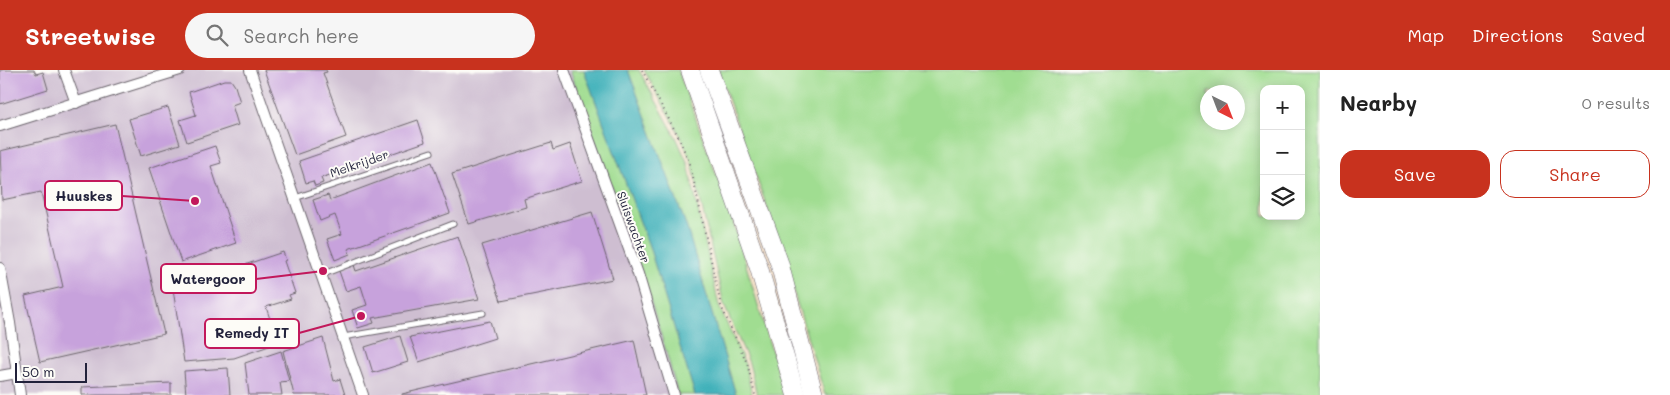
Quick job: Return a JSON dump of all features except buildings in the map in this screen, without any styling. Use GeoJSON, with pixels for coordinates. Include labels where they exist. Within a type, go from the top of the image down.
{"type":"FeatureCollection","features":[{"type":"Feature","properties":{"kind":"highway"},"geometry":{"type":"LineString","coordinates":[[690,70],[759,268],[796,395]]}},
{"type":"Feature","properties":{"kind":"highway"},"geometry":{"type":"LineString","coordinates":[[708,70],[779,262],[814,395]]}},
{"type":"Feature","properties":{"kind":"street"},"geometry":{"type":"LineString","coordinates":[[64,70],[76,103]]}},
{"type":"Feature","properties":{"kind":"street"},"geometry":{"type":"LineString","coordinates":[[0,126],[180,70]]}},
{"type":"Feature","properties":{"kind":"street"},"geometry":{"type":"LineString","coordinates":[[250,70],[363,395]]}},
{"type":"Feature","properties":{"kind":"street","name":"Sluiswachter"},"geometry":{"type":"LineString","coordinates":[[564,70],[638,274],[674,395]]}},
{"type":"Feature","properties":{"kind":"street"},"geometry":{"type":"LineString","coordinates":[[0,268],[20,395]]}},
{"type":"Feature","properties":{"kind":"street"},"geometry":{"type":"LineString","coordinates":[[0,376],[17,374]]}},
{"type":"Feature","properties":{"kind":"lane","name":"Melkrijder"},"geometry":{"type":"LineString","coordinates":[[294,198],[432,152]]}},
{"type":"Feature","properties":{"kind":"lane"},"geometry":{"type":"LineString","coordinates":[[320,275],[454,224]]}},
{"type":"Feature","properties":{"kind":"lane"},"geometry":{"type":"LineString","coordinates":[[342,337],[483,313]]}},
{"type":"Feature","properties":{"kind":"path"},"geometry":{"type":"LineString","coordinates":[[642,70],[678,136],[690,164],[722,306],[747,363],[755,395]]}},
{"type":"Feature","properties":{"kind":"shaded area"},"geometry":{"type":"Polygon","coordinates":[[[0,70],[570,70],[617,181],[684,395],[0,395],[0,70]]]}},
{"type":"Feature","properties":{"kind":"green space"},"geometry":{"type":"Polygon","coordinates":[[[570,70],[584,70],[649,246],[695,395],[678,395],[641,272],[570,70]]]}},
{"type":"Feature","properties":{"kind":"green space"},"geometry":{"type":"Polygon","coordinates":[[[628,70],[639,70],[676,137],[688,164],[719,306],[745,364],[752,395],[736,395],[686,225],[628,70]]]}},
{"type":"Feature","properties":{"kind":"green space"},"geometry":{"type":"Polygon","coordinates":[[[644,70],[678,70],[731,215],[785,395],[757,395],[749,363],[724,305],[692,163],[680,135],[644,70]]]}},
{"type":"Feature","properties":{"kind":"green space"},"geometry":{"type":"Polygon","coordinates":[[[718,70],[1320,70],[1320,395],[825,395],[773,224],[718,70]]]}},
{"type":"Feature","properties":{"kind":"water"},"geometry":{"type":"Polygon","coordinates":[[[584,70],[628,70],[686,225],[736,395],[695,395],[649,246],[584,70]]]}},
{"type":"Feature","properties":{"kind":"place","name":"Huuskes"},"geometry":{"type":"Point","coordinates":[195,201]}},
{"type":"Feature","properties":{"kind":"place","name":"Watergoor"},"geometry":{"type":"Point","coordinates":[323,271]}},
{"type":"Feature","properties":{"kind":"place","name":"Remedy IT"},"geometry":{"type":"Point","coordinates":[361,316]}}]}
